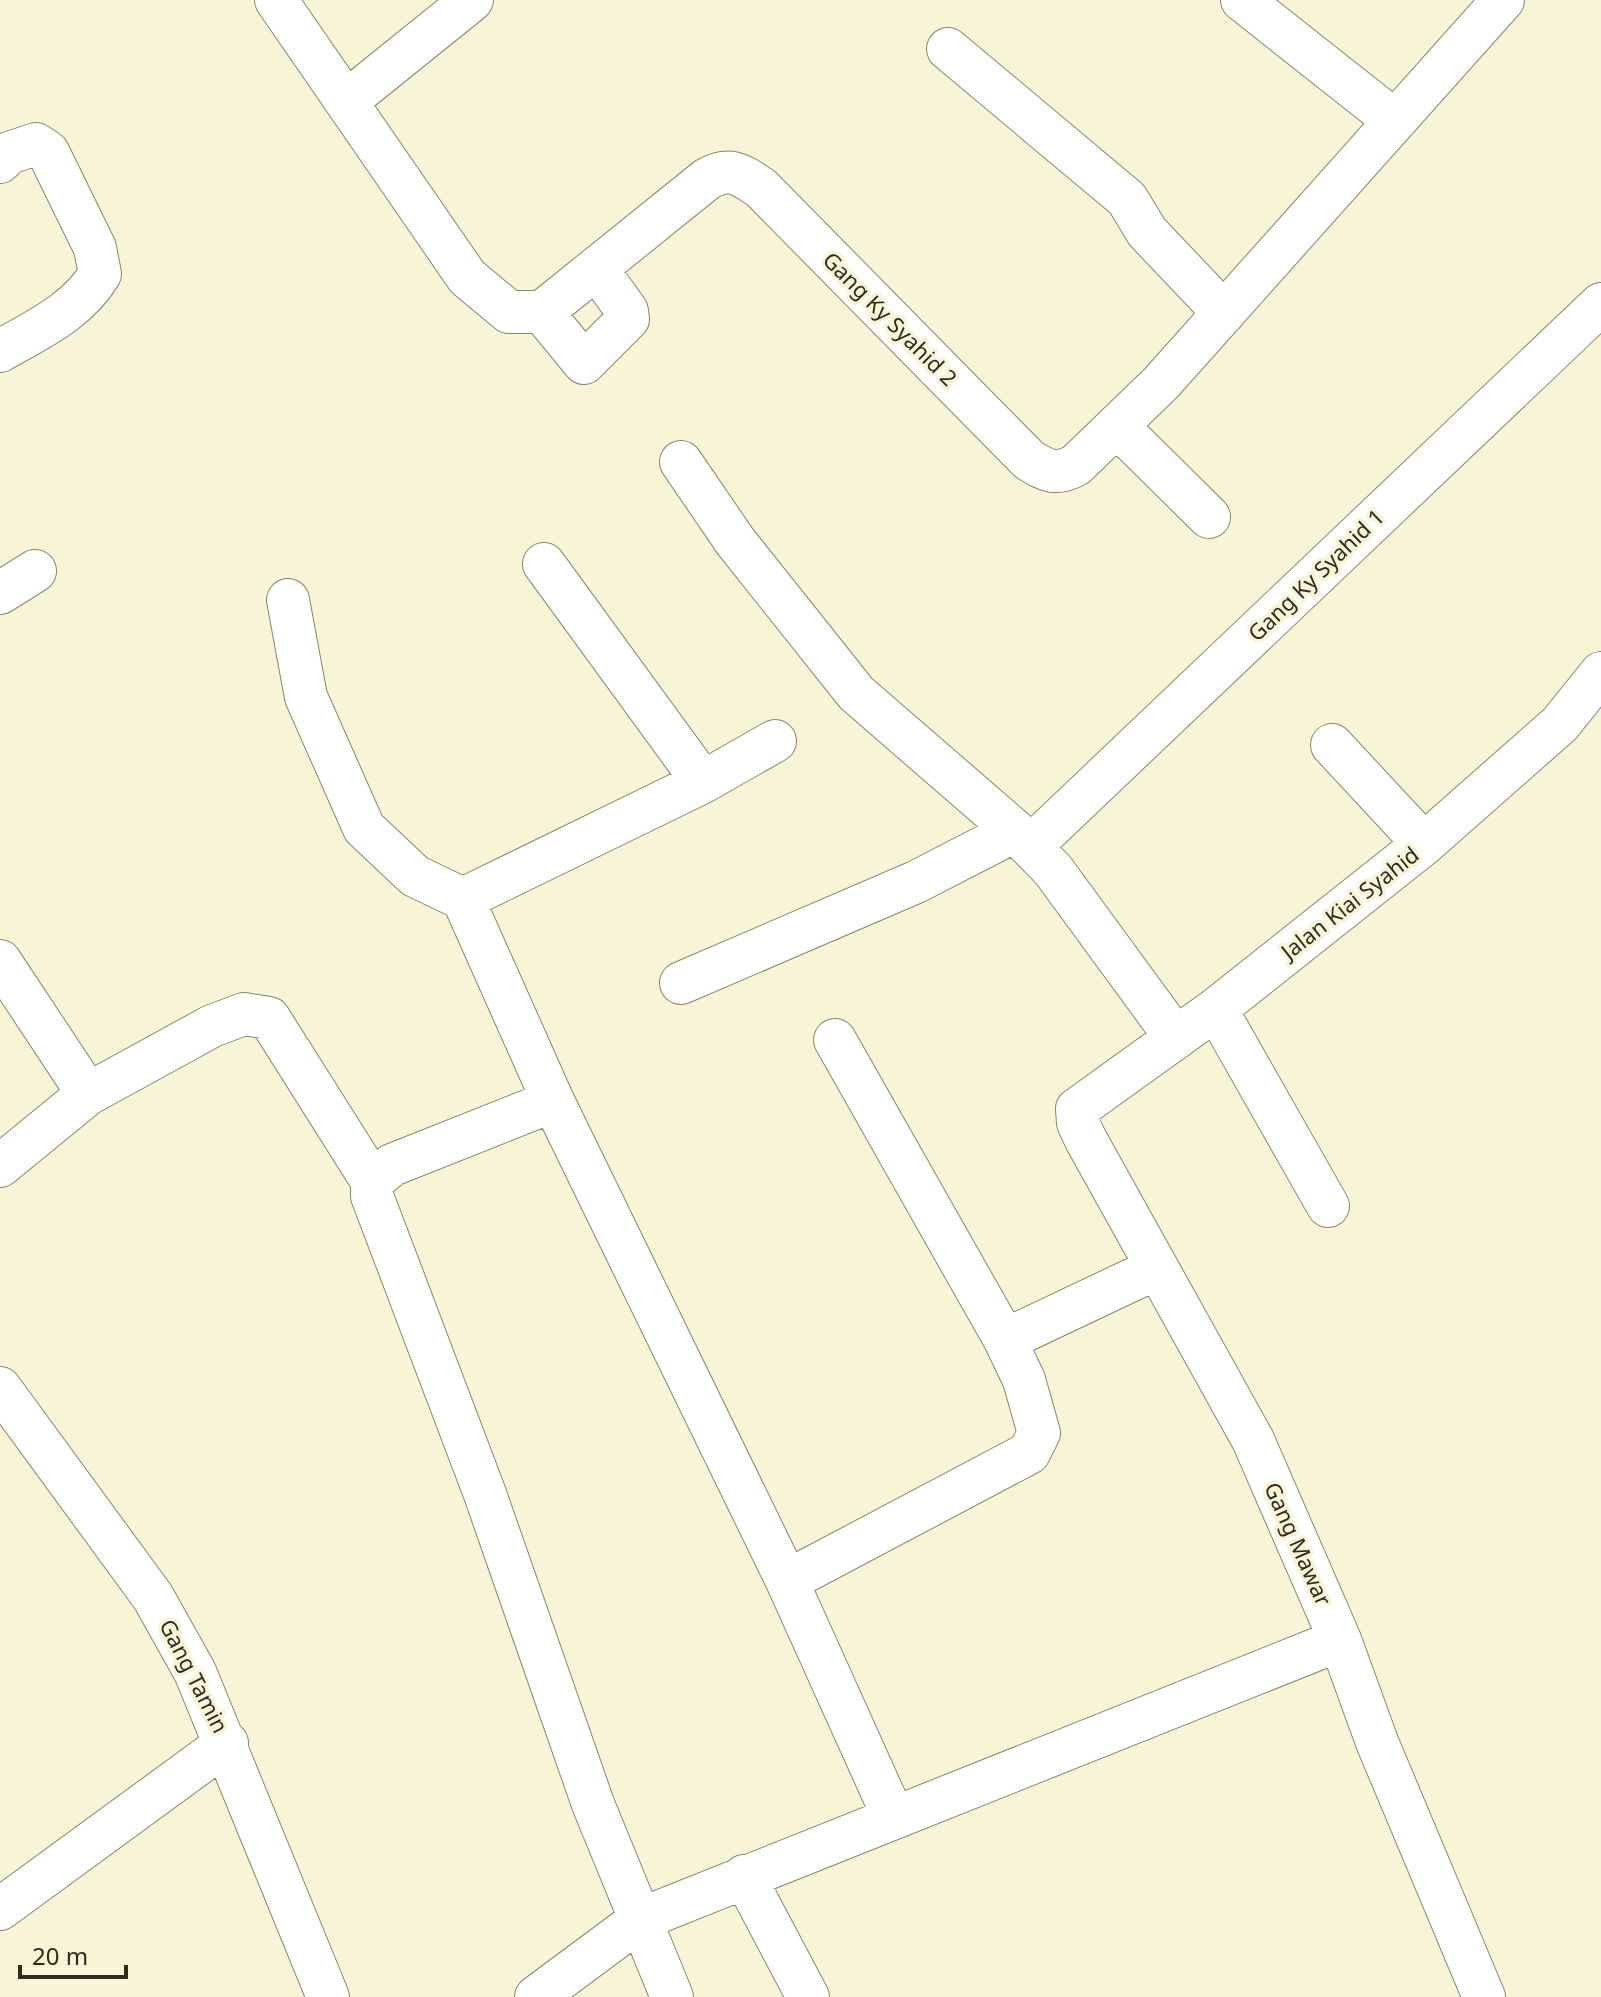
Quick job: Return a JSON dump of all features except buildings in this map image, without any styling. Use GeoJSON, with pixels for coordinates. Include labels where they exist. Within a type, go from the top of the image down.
{"type":"FeatureCollection","features":[{"type":"Feature","properties":{"kind":"street"},"geometry":{"type":"LineString","coordinates":[[276,0],[348,100],[467,277],[509,312],[542,312],[584,363],[628,319],[627,311],[597,269]]}},
{"type":"Feature","properties":{"kind":"street"},"geometry":{"type":"LineString","coordinates":[[348,100],[472,0]]}},
{"type":"Feature","properties":{"kind":"street"},"geometry":{"type":"LineString","coordinates":[[1242,0],[1395,121]]}},
{"type":"Feature","properties":{"kind":"street","name":"Gang Ky Syahid 2"},"geometry":{"type":"LineString","coordinates":[[542,312],[707,179],[723,170],[737,172],[761,188],[1029,460],[1048,471],[1062,473],[1076,465],[1118,427],[1503,0]]}},
{"type":"Feature","properties":{"kind":"street"},"geometry":{"type":"LineString","coordinates":[[948,49],[1127,199],[1147,232],[1224,313]]}},
{"type":"Feature","properties":{"kind":"street"},"geometry":{"type":"LineString","coordinates":[[0,162],[22,146],[36,144],[48,152],[95,248],[100,274],[87,295],[60,316],[0,351]]}},
{"type":"Feature","properties":{"kind":"street","name":"Gang Ky Syahid 1"},"geometry":{"type":"LineString","coordinates":[[681,983],[1023,839],[1601,304]]}},
{"type":"Feature","properties":{"kind":"street"},"geometry":{"type":"LineString","coordinates":[[1118,427],[1209,517]]}},
{"type":"Feature","properties":{"kind":"street"},"geometry":{"type":"LineString","coordinates":[[681,462],[735,541],[856,693],[1023,839],[1106,939],[1176,1038]]}},
{"type":"Feature","properties":{"kind":"street"},"geometry":{"type":"LineString","coordinates":[[544,564],[703,782]]}},
{"type":"Feature","properties":{"kind":"street"},"geometry":{"type":"LineString","coordinates":[[288,600],[306,697],[364,828],[415,876],[463,899],[553,1101],[787,1581],[893,1816]]}},
{"type":"Feature","properties":{"kind":"street","name":"Jalan Kiai Syahid"},"geometry":{"type":"LineString","coordinates":[[1077,1109],[1216,1009],[1424,844],[1560,724],[1601,673]]}},
{"type":"Feature","properties":{"kind":"street"},"geometry":{"type":"LineString","coordinates":[[463,899],[703,782],[775,741]]}},
{"type":"Feature","properties":{"kind":"street"},"geometry":{"type":"LineString","coordinates":[[1332,745],[1424,844]]}},
{"type":"Feature","properties":{"kind":"street"},"geometry":{"type":"LineString","coordinates":[[0,961],[88,1094]]}},
{"type":"Feature","properties":{"kind":"street"},"geometry":{"type":"LineString","coordinates":[[1216,1009],[1328,1206]]}},
{"type":"Feature","properties":{"kind":"street"},"geometry":{"type":"LineString","coordinates":[[0,1166],[88,1094],[212,1026],[244,1014],[269,1018],[372,1181],[372,1196],[485,1494],[593,1804],[672,1997]]}},
{"type":"Feature","properties":{"kind":"street"},"geometry":{"type":"LineString","coordinates":[[787,1581],[1029,1453],[1036,1445],[1039,1433],[1033,1409],[1005,1340],[835,1040]]}},
{"type":"Feature","properties":{"kind":"street"},"geometry":{"type":"LineString","coordinates":[[372,1181],[392,1165],[553,1101]]}},
{"type":"Feature","properties":{"kind":"street","name":"Gang Mawar"},"geometry":{"type":"LineString","coordinates":[[1077,1109],[1078,1123],[1253,1440],[1340,1640],[1377,1742],[1484,1997]]}},
{"type":"Feature","properties":{"kind":"street"},"geometry":{"type":"LineString","coordinates":[[1005,1340],[1157,1268]]}},
{"type":"Feature","properties":{"kind":"street","name":"Gang Tamin"},"geometry":{"type":"LineString","coordinates":[[0,1388],[153,1597],[195,1672],[227,1743],[328,1997]]}},
{"type":"Feature","properties":{"kind":"street"},"geometry":{"type":"LineString","coordinates":[[536,1997],[641,1919],[1340,1640]]}},
{"type":"Feature","properties":{"kind":"street"},"geometry":{"type":"LineString","coordinates":[[0,1909],[227,1743]]}},
{"type":"Feature","properties":{"kind":"street"},"geometry":{"type":"LineString","coordinates":[[744,1876],[808,1997]]}}]}
